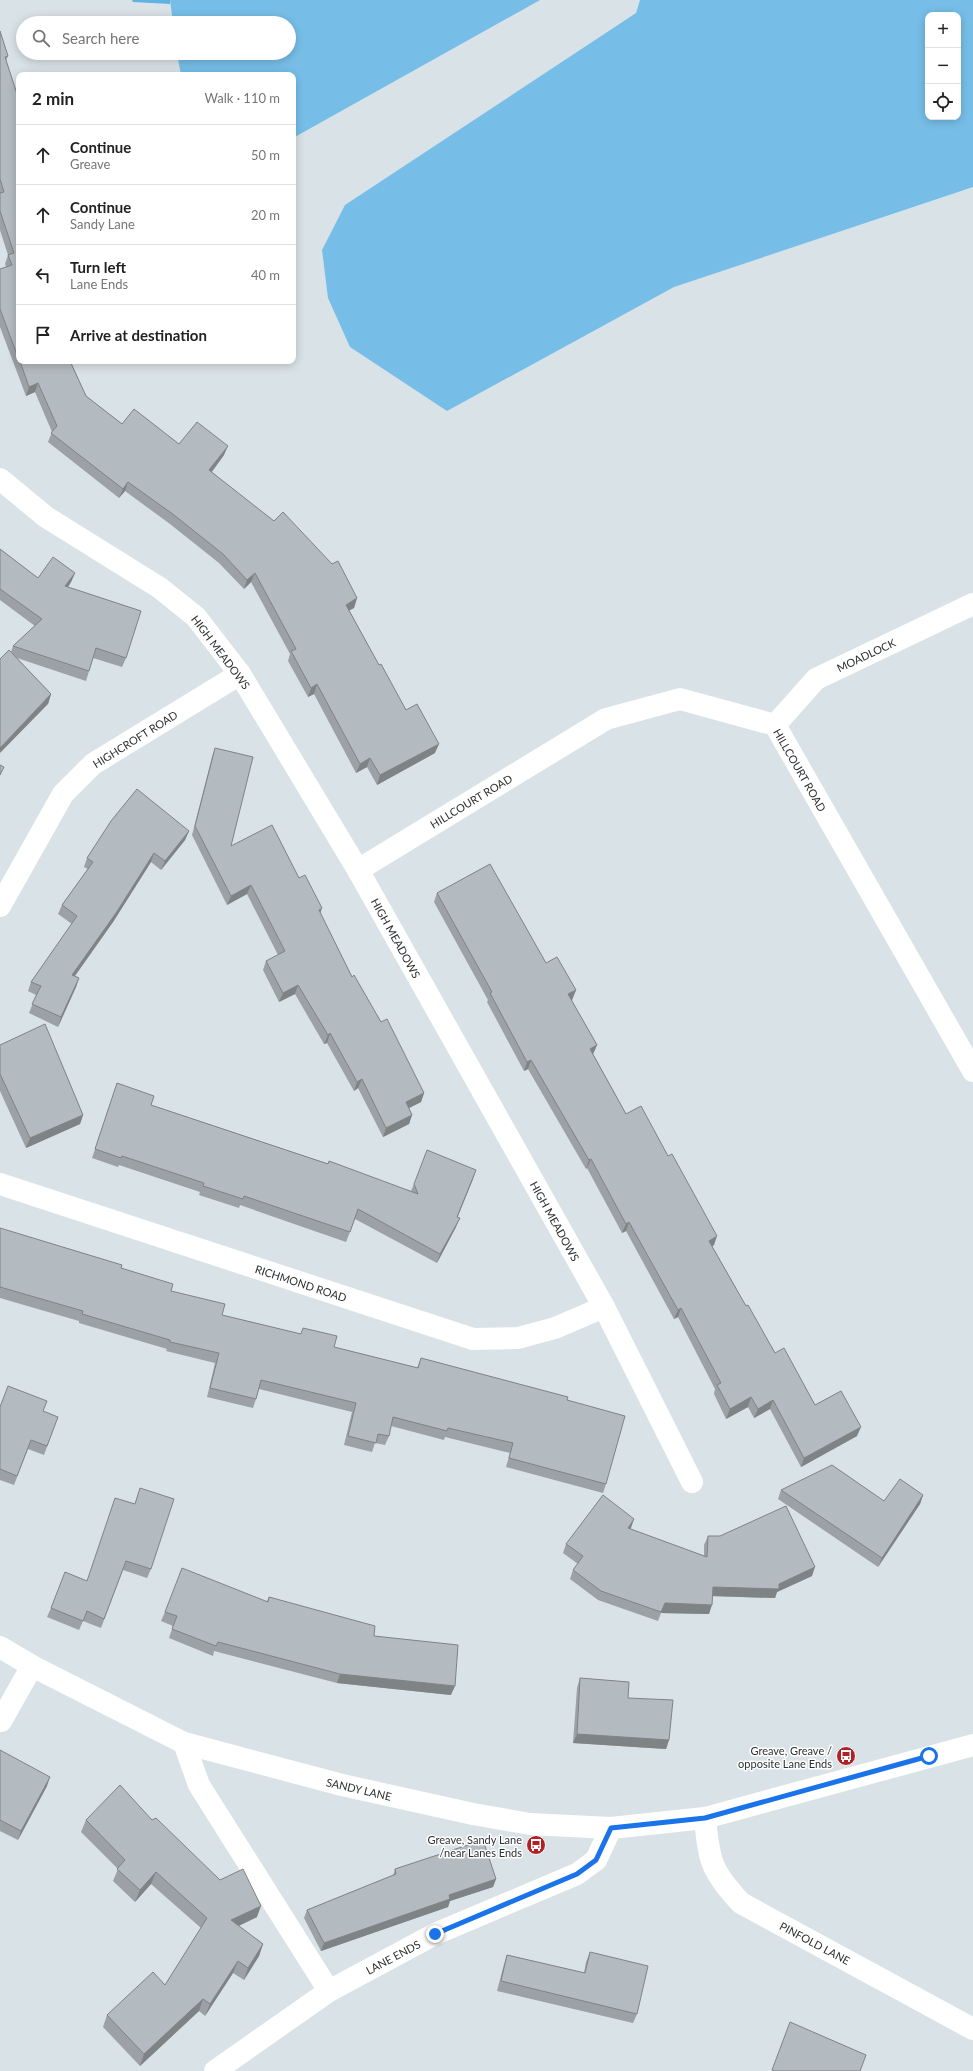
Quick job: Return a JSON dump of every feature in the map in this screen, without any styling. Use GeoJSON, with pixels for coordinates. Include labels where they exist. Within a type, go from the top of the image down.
{"type":"FeatureCollection","features":[{"type":"Feature","properties":{"kind":"street","name":"HIGH MEADOWS"},"geometry":{"type":"LineString","coordinates":[[0,479],[46,517],[160,588],[184,607],[196,617],[240,674],[358,870],[604,1307],[692,1482]]}},
{"type":"Feature","properties":{"kind":"street","name":"MOADLOCK"},"geometry":{"type":"LineString","coordinates":[[775,725],[816,679],[973,604]]}},
{"type":"Feature","properties":{"kind":"street","name":"HIGHCROFT ROAD"},"geometry":{"type":"LineString","coordinates":[[0,906],[63,794],[93,764],[240,674]]}},
{"type":"Feature","properties":{"kind":"street","name":"HILLCOURT ROAD"},"geometry":{"type":"LineString","coordinates":[[358,870],[606,719],[680,699],[775,725],[973,1071]]}},
{"type":"Feature","properties":{"kind":"street","name":"RICHMOND ROAD"},"geometry":{"type":"LineString","coordinates":[[0,1184],[473,1339],[518,1338],[555,1328],[604,1307]]}},
{"type":"Feature","properties":{"kind":"street","name":"SANDY LANE"},"geometry":{"type":"LineString","coordinates":[[0,1647],[32,1666],[184,1742],[342,1786],[473,1814],[530,1824],[611,1828],[705,1818],[973,1745]]}},
{"type":"Feature","properties":{"kind":"street"},"geometry":{"type":"LineString","coordinates":[[1,1721],[32,1666]]}},
{"type":"Feature","properties":{"kind":"street"},"geometry":{"type":"LineString","coordinates":[[184,1742],[200,1785],[330,1991]]}},
{"type":"Feature","properties":{"kind":"street","name":"PINFOLD LANE"},"geometry":{"type":"LineString","coordinates":[[705,1818],[709,1855],[720,1881],[741,1903],[973,2028]]}},
{"type":"Feature","properties":{"kind":"street","name":"LANE ENDS"},"geometry":{"type":"LineString","coordinates":[[215,2071],[330,1991],[435,1934],[577,1874],[596,1860],[611,1828]]}},
{"type":"Feature","properties":{"kind":"shaded area"},"geometry":{"type":"Polygon","coordinates":[[[132,0],[170,0],[170,4],[133,2],[132,0]]]}},
{"type":"Feature","properties":{"kind":"shaded area"},"geometry":{"type":"Polygon","coordinates":[[[170,0],[540,0],[296,136],[296,72],[180,72],[178,60],[296,60],[296,16],[172,16],[170,0]]]}},
{"type":"Feature","properties":{"kind":"shaded area"},"geometry":{"type":"Polygon","coordinates":[[[640,0],[973,0],[973,187],[674,287],[447,411],[350,347],[328,298],[322,250],[345,205],[636,13],[640,0]]]}},
{"type":"Feature","properties":{"kind":"building"},"geometry":{"type":"Polygon","coordinates":[[[0,31],[8,56],[5,57],[16,91],[16,352],[0,309],[0,269],[12,265],[8,255],[14,253],[0,211],[0,193],[4,192],[0,179],[0,31]]]}},
{"type":"Feature","properties":{"kind":"building"},"geometry":{"type":"Polygon","coordinates":[[[21,364],[71,364],[86,396],[122,424],[134,409],[179,444],[197,422],[228,446],[209,470],[274,521],[283,512],[332,564],[338,561],[357,598],[346,605],[379,665],[381,664],[406,710],[417,704],[439,744],[380,775],[370,758],[360,764],[317,684],[311,688],[291,651],[296,649],[255,573],[247,580],[223,554],[174,515],[128,482],[123,489],[51,433],[57,426],[38,383],[29,387],[21,364]]]}},
{"type":"Feature","properties":{"kind":"building"},"geometry":{"type":"Polygon","coordinates":[[[0,549],[38,578],[53,557],[75,573],[65,586],[141,611],[126,658],[96,648],[89,671],[13,646],[42,619],[0,589],[0,549]]]}},
{"type":"Feature","properties":{"kind":"building"},"geometry":{"type":"Polygon","coordinates":[[[9,650],[51,694],[0,748],[0,659],[9,650]]]}},
{"type":"Feature","properties":{"kind":"building"},"geometry":{"type":"Polygon","coordinates":[[[215,748],[253,757],[231,846],[272,825],[299,878],[305,875],[322,908],[319,910],[352,977],[354,975],[381,1022],[387,1019],[424,1093],[406,1102],[412,1115],[386,1128],[362,1079],[357,1082],[330,1033],[328,1035],[298,985],[283,993],[266,961],[285,951],[251,885],[231,896],[195,826],[215,748]]]}},
{"type":"Feature","properties":{"kind":"building"},"geometry":{"type":"Polygon","coordinates":[[[0,765],[4,767],[0,775],[0,765]]]}},
{"type":"Feature","properties":{"kind":"building"},"geometry":{"type":"Polygon","coordinates":[[[137,789],[189,831],[165,861],[154,853],[116,913],[72,975],[79,978],[61,1017],[32,1004],[41,986],[31,982],[77,916],[62,905],[93,862],[87,858],[111,821],[137,789]]]}},
{"type":"Feature","properties":{"kind":"building"},"geometry":{"type":"Polygon","coordinates":[[[490,864],[546,963],[557,957],[576,990],[568,994],[597,1045],[590,1049],[626,1114],[641,1106],[668,1156],[672,1154],[717,1236],[709,1241],[775,1353],[784,1348],[815,1405],[841,1391],[861,1427],[804,1458],[773,1400],[758,1409],[751,1397],[730,1409],[717,1385],[721,1383],[681,1308],[678,1310],[629,1222],[626,1224],[591,1159],[589,1160],[531,1060],[527,1062],[490,993],[492,992],[437,893],[490,864]]]}},
{"type":"Feature","properties":{"kind":"building"},"geometry":{"type":"Polygon","coordinates":[[[45,1024],[83,1115],[30,1138],[0,1074],[0,1045],[45,1024]]]}},
{"type":"Feature","properties":{"kind":"building"},"geometry":{"type":"Polygon","coordinates":[[[117,1083],[154,1096],[151,1105],[328,1164],[329,1161],[418,1194],[414,1184],[427,1150],[476,1170],[457,1217],[460,1218],[440,1254],[358,1209],[350,1232],[244,1196],[243,1199],[203,1186],[204,1183],[122,1156],[121,1158],[95,1149],[117,1083]]]}},
{"type":"Feature","properties":{"kind":"building"},"geometry":{"type":"Polygon","coordinates":[[[0,1228],[122,1265],[121,1268],[173,1284],[171,1291],[225,1304],[222,1315],[301,1334],[303,1328],[337,1336],[334,1347],[418,1368],[421,1358],[568,1397],[567,1400],[625,1416],[606,1484],[509,1458],[513,1443],[448,1428],[447,1431],[393,1417],[389,1436],[378,1434],[376,1443],[348,1436],[356,1403],[261,1380],[256,1399],[210,1388],[219,1353],[170,1342],[170,1340],[82,1314],[83,1311],[0,1287],[0,1228]]]}},
{"type":"Feature","properties":{"kind":"building"},"geometry":{"type":"Polygon","coordinates":[[[8,1386],[47,1401],[43,1411],[58,1417],[47,1446],[31,1440],[17,1476],[0,1469],[0,1407],[8,1386]]]}},
{"type":"Feature","properties":{"kind":"building"},"geometry":{"type":"Polygon","coordinates":[[[832,1465],[884,1501],[900,1479],[923,1495],[882,1558],[781,1490],[832,1465]]]}},
{"type":"Feature","properties":{"kind":"building"},"geometry":{"type":"Polygon","coordinates":[[[140,1488],[174,1499],[151,1569],[126,1561],[104,1619],[87,1611],[83,1621],[51,1608],[65,1572],[87,1581],[115,1498],[135,1504],[140,1488]]]}},
{"type":"Feature","properties":{"kind":"building"},"geometry":{"type":"Polygon","coordinates":[[[603,1495],[634,1519],[628,1528],[707,1557],[708,1536],[720,1536],[786,1506],[815,1567],[779,1584],[779,1589],[713,1587],[712,1605],[665,1603],[661,1612],[601,1591],[573,1570],[583,1556],[566,1544],[603,1495]]]}},
{"type":"Feature","properties":{"kind":"building"},"geometry":{"type":"Polygon","coordinates":[[[182,1568],[268,1602],[269,1597],[375,1626],[374,1636],[458,1645],[455,1686],[340,1674],[218,1642],[216,1646],[172,1629],[177,1616],[165,1612],[182,1568]]]}},
{"type":"Feature","properties":{"kind":"building"},"geometry":{"type":"Polygon","coordinates":[[[580,1678],[629,1682],[628,1698],[673,1700],[669,1740],[577,1734],[580,1678]]]}},
{"type":"Feature","properties":{"kind":"building"},"geometry":{"type":"Polygon","coordinates":[[[0,1750],[50,1777],[21,1831],[0,1820],[0,1750]]]}},
{"type":"Feature","properties":{"kind":"building"},"geometry":{"type":"Polygon","coordinates":[[[120,1785],[152,1820],[156,1818],[220,1880],[243,1869],[261,1906],[231,1920],[263,1944],[248,1968],[238,1961],[210,2004],[203,1999],[144,2054],[107,2015],[153,1972],[165,1985],[207,1918],[156,1872],[140,1890],[117,1869],[125,1860],[86,1820],[120,1785]]]}},
{"type":"Feature","properties":{"kind":"building"},"geometry":{"type":"Polygon","coordinates":[[[483,1840],[496,1879],[449,1895],[450,1899],[324,1943],[307,1910],[396,1874],[395,1869],[483,1840]]]}},
{"type":"Feature","properties":{"kind":"building"},"geometry":{"type":"Polygon","coordinates":[[[590,1952],[648,1966],[637,2014],[501,1981],[507,1955],[585,1973],[590,1952]]]}},
{"type":"Feature","properties":{"kind":"building"},"geometry":{"type":"Polygon","coordinates":[[[790,2022],[866,2055],[860,2071],[772,2070],[790,2022]]]}},
{"type":"Feature","properties":{"kind":"place","name":"Greave, Greave / opposite Lane Ends"},"geometry":{"type":"Point","coordinates":[846,1756]}},
{"type":"Feature","properties":{"kind":"place","name":"Greave, Sandy Lane /near Lanes Ends"},"geometry":{"type":"Point","coordinates":[536,1845]}},
{"type":"Feature","properties":{"kind":"route"},"geometry":{"type":"LineString","coordinates":[[435,1934],[577,1874],[596,1860],[611,1828],[705,1818],[929,1756]]}}]}
